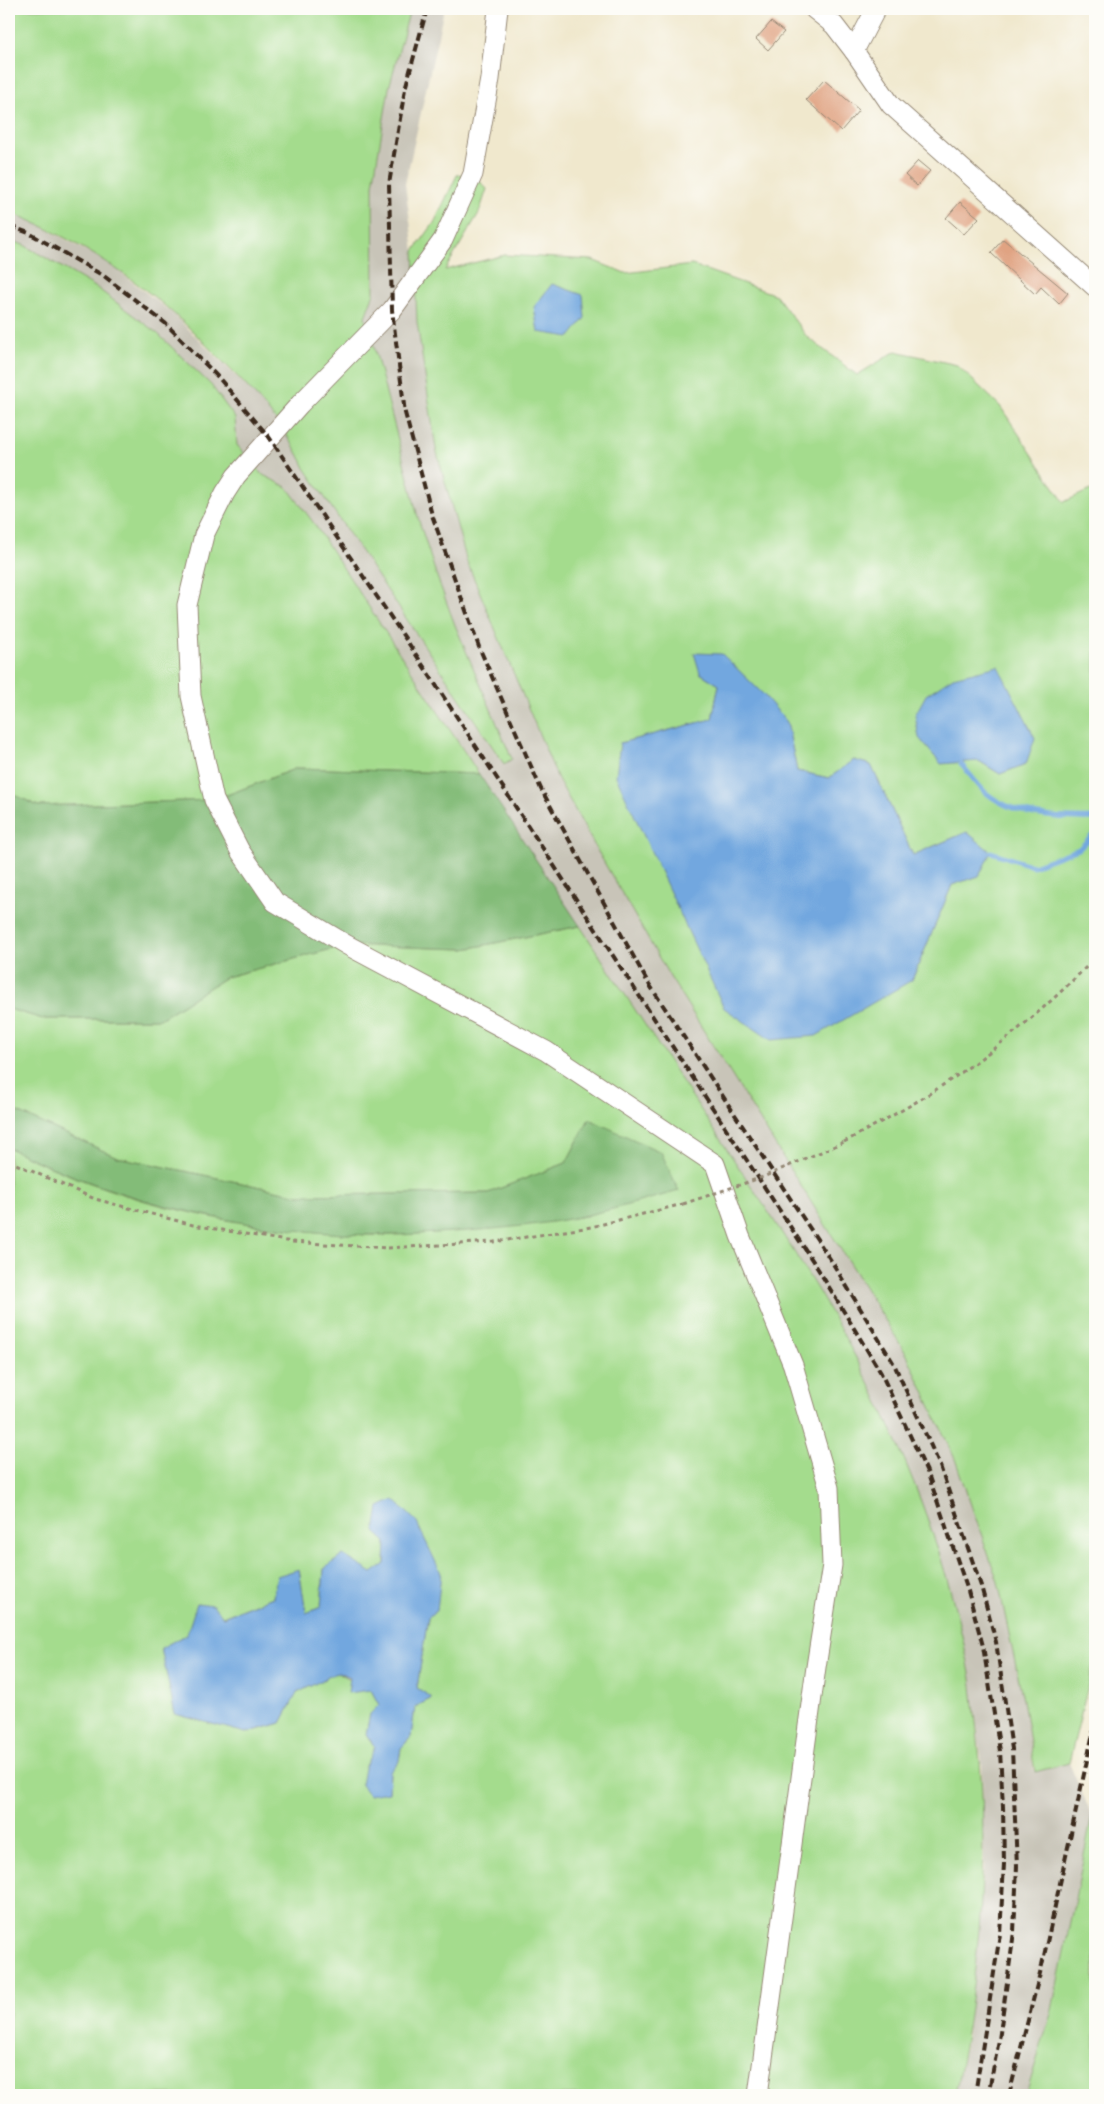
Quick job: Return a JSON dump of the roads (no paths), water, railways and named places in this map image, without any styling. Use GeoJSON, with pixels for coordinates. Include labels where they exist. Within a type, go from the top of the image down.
{"type":"FeatureCollection","features":[{"type":"Feature","properties":{"kind":"street"},"geometry":{"type":"LineString","coordinates":[[498,9],[490,79],[473,174],[443,240],[392,310],[294,410],[236,476],[225,492],[204,535],[187,605],[191,696],[214,800],[240,851],[275,902],[347,944],[546,1051],[715,1164],[740,1236],[793,1365],[829,1488],[832,1565],[816,1667],[758,2095]]}},
{"type":"Feature","properties":{"kind":"street"},"geometry":{"type":"LineString","coordinates":[[814,9],[834,25],[891,105],[1095,287]]}},
{"type":"Feature","properties":{"kind":"street"},"geometry":{"type":"LineString","coordinates":[[854,51],[876,9]]}},
{"type":"Feature","properties":{"kind":"water"},"geometry":{"type":"Polygon","coordinates":[[[552,284],[583,295],[585,318],[570,337],[538,332],[534,307],[552,284]]]}},
{"type":"Feature","properties":{"kind":"water"},"geometry":{"type":"Polygon","coordinates":[[[694,653],[722,654],[764,695],[787,722],[797,771],[829,778],[854,760],[871,765],[913,855],[967,832],[991,852],[979,876],[952,885],[912,980],[816,1036],[771,1040],[724,1008],[616,776],[620,743],[712,719],[719,685],[700,673],[694,653]]]}},
{"type":"Feature","properties":{"kind":"water"},"geometry":{"type":"Polygon","coordinates":[[[998,666],[1035,738],[1026,764],[1000,774],[979,761],[941,764],[919,738],[915,715],[926,695],[953,677],[998,666]]]}},
{"type":"Feature","properties":{"kind":"water"},"geometry":{"type":"Polygon","coordinates":[[[394,1500],[416,1521],[441,1573],[437,1611],[428,1617],[417,1688],[432,1698],[415,1707],[411,1737],[401,1748],[399,1761],[390,1772],[389,1792],[369,1795],[361,1785],[364,1768],[375,1747],[366,1734],[370,1714],[379,1705],[371,1690],[348,1693],[350,1677],[338,1672],[297,1693],[281,1723],[246,1733],[175,1714],[161,1648],[187,1634],[197,1603],[213,1605],[223,1617],[273,1597],[277,1576],[299,1569],[306,1613],[321,1607],[324,1569],[343,1555],[372,1573],[385,1564],[386,1542],[375,1532],[379,1507],[394,1500]]]}},
{"type":"Feature","properties":{"kind":"waterway"},"geometry":{"type":"LineString","coordinates":[[961,764],[984,791],[996,800],[1009,806],[1037,815],[1095,818]]}},
{"type":"Feature","properties":{"kind":"waterway"},"geometry":{"type":"LineString","coordinates":[[991,852],[1033,866],[1079,849],[1095,833]]}},
{"type":"Feature","properties":{"kind":"railway"},"geometry":{"type":"LineString","coordinates":[[427,9],[405,89],[389,184],[392,310],[405,413],[432,515],[479,647],[541,789],[647,981],[832,1262],[894,1364],[940,1466],[981,1586],[996,1642],[1012,1749],[1017,1866],[1014,1932],[999,2040],[988,2095]]}},
{"type":"Feature","properties":{"kind":"railway"},"geometry":{"type":"LineString","coordinates":[[9,226],[29,233],[104,276],[165,323],[218,377],[269,437],[411,647],[818,1269],[881,1373],[928,1474],[968,1591],[983,1646],[1000,1751],[1004,1864],[1000,1934],[975,2095]]}},
{"type":"Feature","properties":{"kind":"railway"},"geometry":{"type":"LineString","coordinates":[[1009,2095],[1042,1965],[1095,1724]]}}]}
